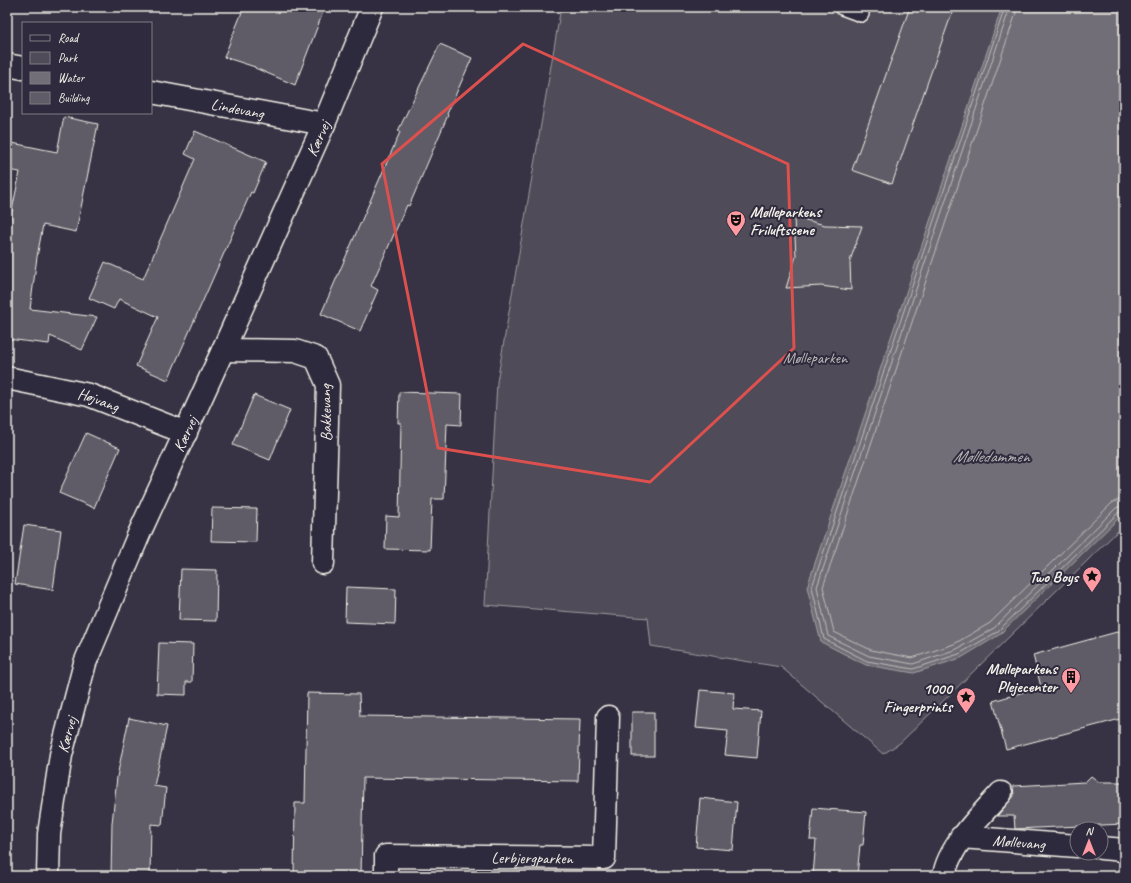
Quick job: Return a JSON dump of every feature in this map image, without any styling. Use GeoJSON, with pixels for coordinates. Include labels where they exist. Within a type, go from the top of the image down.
{"type":"FeatureCollection","features":[{"type":"Feature","properties":{"kind":"street","name":"Kærvej"},"geometry":{"type":"LineString","coordinates":[[48,876],[49,834],[61,755],[86,663],[139,534],[224,350],[324,124],[372,7]]}},
{"type":"Feature","properties":{"kind":"street"},"geometry":{"type":"LineString","coordinates":[[7,65],[22,68]]}},
{"type":"Feature","properties":{"kind":"street","name":"Lindevang"},"geometry":{"type":"LineString","coordinates":[[152,92],[324,124]]}},
{"type":"Feature","properties":{"kind":"street","name":"Bakkevang"},"geometry":{"type":"LineString","coordinates":[[224,350],[295,351],[316,358],[328,385],[323,563]]}},
{"type":"Feature","properties":{"kind":"street","name":"Højvang"},"geometry":{"type":"LineString","coordinates":[[7,378],[89,395],[186,433]]}},
{"type":"Feature","properties":{"kind":"street","name":"Lerbjergparken"},"geometry":{"type":"LineString","coordinates":[[386,876],[386,856],[604,858],[608,717]]}},
{"type":"Feature","properties":{"kind":"street"},"geometry":{"type":"LineString","coordinates":[[944,876],[945,869],[961,837],[1001,793]]}},
{"type":"Feature","properties":{"kind":"street","name":"Møllevang"},"geometry":{"type":"LineString","coordinates":[[961,837],[1069,845]]}},
{"type":"Feature","properties":{"kind":"street"},"geometry":{"type":"LineString","coordinates":[[1109,849],[1124,850]]}},
{"type":"Feature","properties":{"kind":"lane"},"geometry":{"type":"LineString","coordinates":[[842,7],[861,14]]}},
{"type":"Feature","properties":{"kind":"highlighted area"},"geometry":{"type":"Polygon","coordinates":[[[523,44],[788,164],[794,348],[650,482],[438,448],[382,164],[523,44]]]}},
{"type":"Feature","properties":{"kind":"green space","name":"Mølleparken"},"geometry":{"type":"Polygon","coordinates":[[[561,7],[1124,7],[1124,525],[900,743],[883,754],[781,667],[651,646],[648,618],[485,605],[497,382],[561,7]]]}},
{"type":"Feature","properties":{"kind":"water","name":"Mølledammen"},"geometry":{"type":"Polygon","coordinates":[[[1002,7],[1124,7],[1124,513],[999,635],[961,658],[914,673],[866,665],[821,642],[807,587],[1002,7]]]}},
{"type":"Feature","properties":{"kind":"building"},"geometry":{"type":"Polygon","coordinates":[[[244,7],[325,7],[295,85],[255,67],[224,57],[244,7]]]}},
{"type":"Feature","properties":{"kind":"building"},"geometry":{"type":"Polygon","coordinates":[[[910,7],[954,7],[892,184],[852,170],[910,7]]]}},
{"type":"Feature","properties":{"kind":"building"},"geometry":{"type":"Polygon","coordinates":[[[440,44],[472,58],[413,197],[409,206],[407,205],[371,286],[378,290],[360,331],[321,314],[400,132],[398,131],[440,44]]]}},
{"type":"Feature","properties":{"kind":"building"},"geometry":{"type":"Polygon","coordinates":[[[64,117],[98,124],[76,232],[43,225],[30,309],[97,317],[82,350],[50,336],[49,344],[7,339],[7,234],[20,172],[7,170],[7,142],[57,152],[64,117]]]}},
{"type":"Feature","properties":{"kind":"building"},"geometry":{"type":"Polygon","coordinates":[[[195,131],[266,162],[253,193],[251,192],[168,380],[136,366],[158,317],[119,299],[114,309],[89,298],[105,262],[143,279],[195,159],[185,154],[195,131]]]}},
{"type":"Feature","properties":{"kind":"building"},"geometry":{"type":"Polygon","coordinates":[[[794,217],[825,225],[862,226],[850,261],[851,290],[821,286],[786,288],[796,256],[794,217]]]}},
{"type":"Feature","properties":{"kind":"building"},"geometry":{"type":"Polygon","coordinates":[[[399,392],[462,394],[461,425],[447,424],[444,499],[432,499],[430,550],[385,549],[386,516],[399,517],[401,423],[398,423],[399,392]]]}},
{"type":"Feature","properties":{"kind":"building"},"geometry":{"type":"Polygon","coordinates":[[[254,395],[290,410],[270,460],[233,445],[254,395]]]}},
{"type":"Feature","properties":{"kind":"building"},"geometry":{"type":"Polygon","coordinates":[[[86,433],[120,448],[94,508],[59,493],[86,433]]]}},
{"type":"Feature","properties":{"kind":"building"},"geometry":{"type":"Polygon","coordinates":[[[212,508],[257,509],[256,542],[211,541],[212,508]]]}},
{"type":"Feature","properties":{"kind":"building"},"geometry":{"type":"Polygon","coordinates":[[[24,525],[61,530],[53,590],[15,584],[24,525]]]}},
{"type":"Feature","properties":{"kind":"building"},"geometry":{"type":"Polygon","coordinates":[[[181,569],[217,570],[216,621],[179,620],[181,569]]]}},
{"type":"Feature","properties":{"kind":"building"},"geometry":{"type":"Polygon","coordinates":[[[346,587],[396,589],[395,624],[345,622],[346,587]]]}},
{"type":"Feature","properties":{"kind":"building","name":"Mølleparkens Plejecenter"},"geometry":{"type":"Polygon","coordinates":[[[1124,630],[1124,718],[1006,749],[993,701],[1041,687],[1033,655],[1124,630]]]}},
{"type":"Feature","properties":{"kind":"building"},"geometry":{"type":"Polygon","coordinates":[[[159,643],[193,644],[192,682],[186,682],[186,695],[157,694],[159,643]]]}},
{"type":"Feature","properties":{"kind":"building"},"geometry":{"type":"Polygon","coordinates":[[[700,690],[734,693],[733,709],[761,711],[757,758],[725,755],[728,731],[696,728],[700,690]]]}},
{"type":"Feature","properties":{"kind":"building"},"geometry":{"type":"Polygon","coordinates":[[[307,693],[359,694],[360,716],[580,719],[578,781],[363,778],[361,876],[294,876],[295,803],[305,803],[307,693]]]}},
{"type":"Feature","properties":{"kind":"building"},"geometry":{"type":"Polygon","coordinates":[[[632,712],[654,712],[654,756],[632,756],[632,712]]]}},
{"type":"Feature","properties":{"kind":"building"},"geometry":{"type":"Polygon","coordinates":[[[129,718],[167,726],[154,786],[166,788],[162,825],[151,824],[150,876],[111,876],[112,823],[117,777],[129,718]]]}},
{"type":"Feature","properties":{"kind":"building"},"geometry":{"type":"Polygon","coordinates":[[[1091,776],[1099,782],[1124,782],[1124,824],[1109,825],[1109,821],[1069,821],[1069,827],[1015,829],[1014,816],[997,816],[1014,796],[1013,786],[1085,782],[1091,776]]]}},
{"type":"Feature","properties":{"kind":"building"},"geometry":{"type":"Polygon","coordinates":[[[700,798],[737,802],[733,850],[696,847],[700,798]]]}},
{"type":"Feature","properties":{"kind":"building"},"geometry":{"type":"Polygon","coordinates":[[[813,808],[866,812],[863,845],[860,845],[857,876],[813,876],[816,840],[810,840],[813,808]]]}},
{"type":"Feature","properties":{"kind":"place","name":"Mølleparkens Friluftscene"},"geometry":{"type":"Point","coordinates":[736,237]}},
{"type":"Feature","properties":{"kind":"place","name":"Two Boys"},"geometry":{"type":"Point","coordinates":[1092,593]}},
{"type":"Feature","properties":{"kind":"place","name":"Mølleparkens Plejecenter"},"geometry":{"type":"Point","coordinates":[1071,694]}},
{"type":"Feature","properties":{"kind":"place","name":"1000 Fingerprints"},"geometry":{"type":"Point","coordinates":[966,714]}}]}
